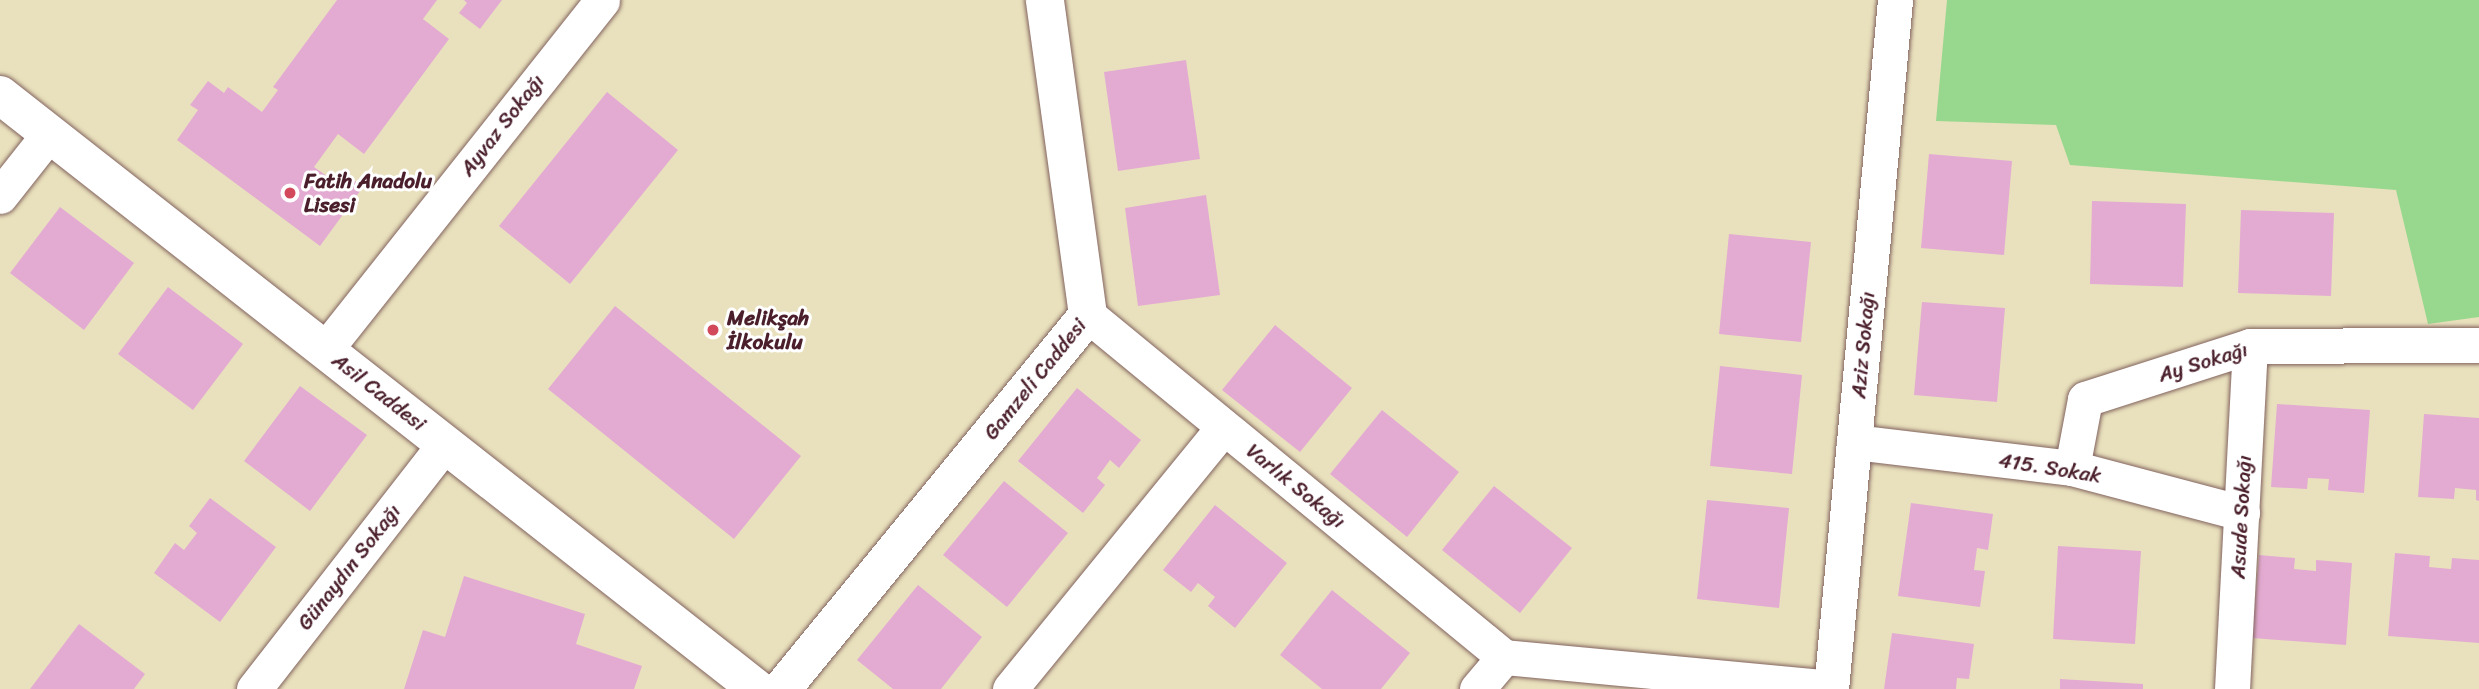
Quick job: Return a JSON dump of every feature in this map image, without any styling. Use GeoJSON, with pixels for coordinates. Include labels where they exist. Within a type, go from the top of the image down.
{"type":"FeatureCollection","features":[{"type":"Feature","properties":{"kind":"street","name":"Ayvaz Sokağı"},"geometry":{"type":"LineString","coordinates":[[325,350],[602,0]]}},
{"type":"Feature","properties":{"kind":"street","name":"Gamzeli Caddesi"},"geometry":{"type":"LineString","coordinates":[[782,689],[1088,315],[1045,0]]}},
{"type":"Feature","properties":{"kind":"street","name":"Aziz Sokağı"},"geometry":{"type":"LineString","coordinates":[[1831,689],[1895,0]]}},
{"type":"Feature","properties":{"kind":"street","name":"Asil Caddesi"},"geometry":{"type":"LineString","coordinates":[[0,95],[757,689]]}},
{"type":"Feature","properties":{"kind":"street"},"geometry":{"type":"LineString","coordinates":[[0,196],[49,134]]}},
{"type":"Feature","properties":{"kind":"street","name":"Varlık Sokağı"},"geometry":{"type":"LineString","coordinates":[[1088,315],[1504,657]]}},
{"type":"Feature","properties":{"kind":"street","name":"Ay Sokağı"},"geometry":{"type":"LineString","coordinates":[[2072,468],[2085,399],[2250,346],[2479,345]]}},
{"type":"Feature","properties":{"kind":"street","name":"Asude Sokağı"},"geometry":{"type":"LineString","coordinates":[[2232,689],[2250,346]]}},
{"type":"Feature","properties":{"kind":"street"},"geometry":{"type":"LineString","coordinates":[[1010,689],[1224,427]]}},
{"type":"Feature","properties":{"kind":"street","name":"415. Sokak"},"geometry":{"type":"LineString","coordinates":[[1854,442],[2072,468],[2242,513]]}},
{"type":"Feature","properties":{"kind":"street","name":"Günaydın Sokağı"},"geometry":{"type":"LineString","coordinates":[[254,689],[445,444]]}},
{"type":"Feature","properties":{"kind":"street"},"geometry":{"type":"LineString","coordinates":[[1477,689],[1504,657],[1638,680],[1831,689]]}},
{"type":"Feature","properties":{"kind":"green space"},"geometry":{"type":"Polygon","coordinates":[[[1947,0],[2479,0],[2479,317],[2428,324],[2396,190],[2070,165],[2056,125],[1936,121],[1947,0]]]}},
{"type":"Feature","properties":{"kind":"building"},"geometry":{"type":"Polygon","coordinates":[[[337,0],[437,0],[423,19],[449,39],[364,154],[338,134],[314,167],[334,181],[342,171],[363,187],[320,246],[177,140],[198,110],[190,105],[208,81],[224,93],[228,87],[262,112],[278,90],[273,87],[337,0]]]}},
{"type":"Feature","properties":{"kind":"building"},"geometry":{"type":"Polygon","coordinates":[[[464,0],[502,0],[480,29],[459,13],[467,3],[464,0]]]}},
{"type":"Feature","properties":{"kind":"building"},"geometry":{"type":"Polygon","coordinates":[[[1186,60],[1200,159],[1118,171],[1104,72],[1186,60]]]}},
{"type":"Feature","properties":{"kind":"building"},"geometry":{"type":"Polygon","coordinates":[[[607,92],[678,150],[570,284],[499,226],[607,92]]]}},
{"type":"Feature","properties":{"kind":"building"},"geometry":{"type":"Polygon","coordinates":[[[1929,154],[2012,161],[2004,255],[1921,248],[1929,154]]]}},
{"type":"Feature","properties":{"kind":"building"},"geometry":{"type":"Polygon","coordinates":[[[1206,195],[1220,295],[1138,306],[1125,208],[1206,195]]]}},
{"type":"Feature","properties":{"kind":"building"},"geometry":{"type":"Polygon","coordinates":[[[2092,201],[2186,204],[2183,287],[2090,284],[2092,201]]]}},
{"type":"Feature","properties":{"kind":"building"},"geometry":{"type":"Polygon","coordinates":[[[60,207],[134,263],[84,330],[10,273],[60,207]]]}},
{"type":"Feature","properties":{"kind":"building"},"geometry":{"type":"Polygon","coordinates":[[[2241,210],[2334,213],[2331,296],[2238,293],[2241,210]]]}},
{"type":"Feature","properties":{"kind":"building"},"geometry":{"type":"Polygon","coordinates":[[[1729,234],[1811,242],[1801,342],[1719,334],[1729,234]]]}},
{"type":"Feature","properties":{"kind":"building"},"geometry":{"type":"Polygon","coordinates":[[[168,287],[243,344],[193,410],[118,354],[168,287]]]}},
{"type":"Feature","properties":{"kind":"building"},"geometry":{"type":"Polygon","coordinates":[[[1922,302],[2005,308],[1997,402],[1914,395],[1922,302]]]}},
{"type":"Feature","properties":{"kind":"building"},"geometry":{"type":"Polygon","coordinates":[[[615,306],[801,456],[734,539],[548,389],[615,306]]]}},
{"type":"Feature","properties":{"kind":"building"},"geometry":{"type":"Polygon","coordinates":[[[1275,325],[1352,388],[1300,452],[1222,390],[1275,325]]]}},
{"type":"Feature","properties":{"kind":"building"},"geometry":{"type":"Polygon","coordinates":[[[1720,366],[1802,375],[1792,474],[1710,466],[1720,366]]]}},
{"type":"Feature","properties":{"kind":"building"},"geometry":{"type":"Polygon","coordinates":[[[300,386],[367,435],[310,511],[244,461],[300,386]]]}},
{"type":"Feature","properties":{"kind":"building"},"geometry":{"type":"Polygon","coordinates":[[[1077,388],[1141,440],[1119,468],[1110,460],[1097,478],[1105,485],[1083,513],[1018,461],[1077,388]]]}},
{"type":"Feature","properties":{"kind":"building"},"geometry":{"type":"Polygon","coordinates":[[[2277,404],[2370,410],[2364,493],[2328,490],[2329,479],[2308,478],[2307,489],[2271,487],[2277,404]]]}},
{"type":"Feature","properties":{"kind":"building"},"geometry":{"type":"Polygon","coordinates":[[[1382,410],[1459,472],[1407,537],[1330,474],[1382,410]]]}},
{"type":"Feature","properties":{"kind":"building"},"geometry":{"type":"Polygon","coordinates":[[[2424,414],[2479,418],[2479,501],[2476,500],[2476,490],[2455,488],[2454,499],[2418,497],[2424,414]]]}},
{"type":"Feature","properties":{"kind":"building"},"geometry":{"type":"Polygon","coordinates":[[[1004,481],[1068,533],[1007,607],[943,555],[1004,481]]]}},
{"type":"Feature","properties":{"kind":"building"},"geometry":{"type":"Polygon","coordinates":[[[1494,486],[1572,548],[1520,613],[1442,550],[1494,486]]]}},
{"type":"Feature","properties":{"kind":"building"},"geometry":{"type":"Polygon","coordinates":[[[210,498],[276,547],[220,622],[154,573],[175,543],[184,550],[197,533],[189,526],[210,498]]]}},
{"type":"Feature","properties":{"kind":"building"},"geometry":{"type":"Polygon","coordinates":[[[1707,500],[1789,508],[1779,608],[1697,599],[1707,500]]]}},
{"type":"Feature","properties":{"kind":"building"},"geometry":{"type":"Polygon","coordinates":[[[1911,503],[1993,514],[1988,550],[1977,548],[1974,570],[1985,571],[1980,607],[1898,596],[1911,503]]]}},
{"type":"Feature","properties":{"kind":"building"},"geometry":{"type":"Polygon","coordinates":[[[1215,505],[1287,563],[1235,628],[1208,606],[1215,597],[1198,583],[1191,592],[1163,570],[1215,505]]]}},
{"type":"Feature","properties":{"kind":"building"},"geometry":{"type":"Polygon","coordinates":[[[2058,546],[2141,551],[2135,644],[2053,639],[2058,546]]]}},
{"type":"Feature","properties":{"kind":"building"},"geometry":{"type":"Polygon","coordinates":[[[2395,553],[2430,556],[2429,567],[2451,569],[2452,558],[2479,560],[2479,643],[2388,636],[2395,553]]]}},
{"type":"Feature","properties":{"kind":"building"},"geometry":{"type":"Polygon","coordinates":[[[2259,555],[2295,558],[2294,569],[2316,571],[2316,560],[2352,563],[2346,645],[2252,638],[2259,555]]]}},
{"type":"Feature","properties":{"kind":"building"},"geometry":{"type":"Polygon","coordinates":[[[464,576],[585,614],[576,644],[642,666],[634,689],[404,689],[423,630],[445,637],[464,576]]]}},
{"type":"Feature","properties":{"kind":"building"},"geometry":{"type":"Polygon","coordinates":[[[918,585],[982,637],[941,689],[893,689],[857,660],[918,585]]]}},
{"type":"Feature","properties":{"kind":"building"},"geometry":{"type":"Polygon","coordinates":[[[1332,590],[1410,653],[1381,689],[1322,689],[1280,655],[1332,590]]]}},
{"type":"Feature","properties":{"kind":"building"},"geometry":{"type":"Polygon","coordinates":[[[79,624],[145,674],[134,689],[30,689],[79,624]]]}},
{"type":"Feature","properties":{"kind":"building"},"geometry":{"type":"Polygon","coordinates":[[[1892,633],[1974,644],[1969,679],[1957,678],[1956,689],[1884,689],[1892,633]]]}},
{"type":"Feature","properties":{"kind":"building"},"geometry":{"type":"Polygon","coordinates":[[[2060,679],[2143,684],[2143,689],[2060,689],[2060,679]]]}},
{"type":"Feature","properties":{"kind":"place","name":"Fatih Anadolu Lisesi"},"geometry":{"type":"Point","coordinates":[290,193]}},
{"type":"Feature","properties":{"kind":"place","name":"Melikşah İlkokulu"},"geometry":{"type":"Point","coordinates":[713,330]}}]}
